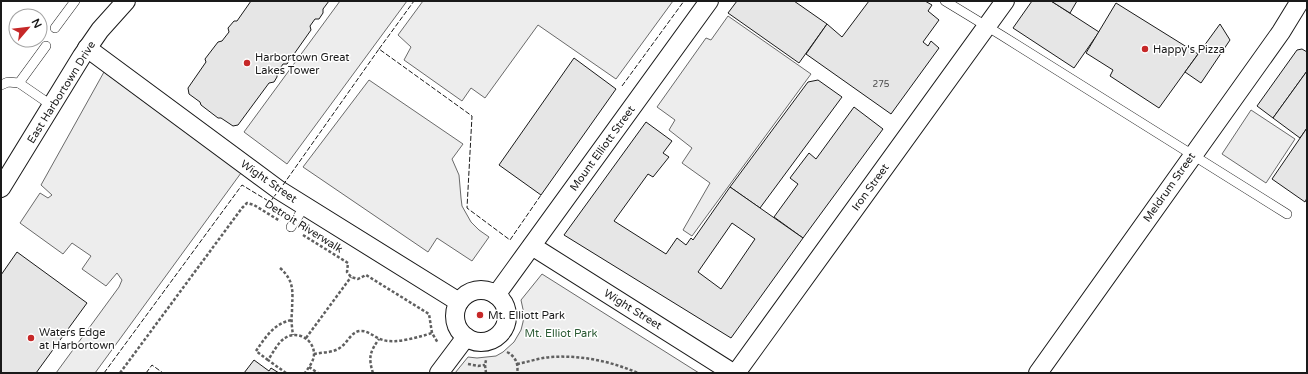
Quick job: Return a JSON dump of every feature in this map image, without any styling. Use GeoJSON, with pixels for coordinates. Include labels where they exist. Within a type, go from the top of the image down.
{"type":"FeatureCollection","features":[{"type":"Feature","properties":{"kind":"street","name":"East Harbortown Drive"},"geometry":{"type":"LineString","coordinates":[[1,188],[87,48],[100,30],[126,1]]}},
{"type":"Feature","properties":{"kind":"street","name":"Mount Elliott Street"},"geometry":{"type":"LineString","coordinates":[[496,295],[708,1]]}},
{"type":"Feature","properties":{"kind":"street","name":"Iron Street"},"geometry":{"type":"LineString","coordinates":[[734,373],[1005,1]]}},
{"type":"Feature","properties":{"kind":"street","name":"Meldrum Street"},"geometry":{"type":"LineString","coordinates":[[1038,373],[1281,32],[1300,1]]}},
{"type":"Feature","properties":{"kind":"street","name":"Wight Street"},"geometry":{"type":"LineString","coordinates":[[87,48],[279,190],[459,302]]}},
{"type":"Feature","properties":{"kind":"street","name":"Wight Street"},"geometry":{"type":"LineString","coordinates":[[532,246],[734,373]]}},
{"type":"Feature","properties":{"kind":"street"},"geometry":{"type":"LineString","coordinates":[[477,290],[484,290],[496,295],[504,305],[507,316],[506,324],[496,337],[488,341],[480,342],[472,340],[460,331],[457,324],[455,316],[459,302],[470,292],[477,290]]}},
{"type":"Feature","properties":{"kind":"street"},"geometry":{"type":"LineString","coordinates":[[439,373],[466,336]]}},
{"type":"Feature","properties":{"kind":"lane"},"geometry":{"type":"LineString","coordinates":[[55,28],[75,1]]}},
{"type":"Feature","properties":{"kind":"lane"},"geometry":{"type":"LineString","coordinates":[[945,1],[1287,214]]}},
{"type":"Feature","properties":{"kind":"lane"},"geometry":{"type":"LineString","coordinates":[[19,83],[45,48]]}},
{"type":"Feature","properties":{"kind":"lane"},"geometry":{"type":"LineString","coordinates":[[1,85],[8,82],[19,83],[51,105]]}},
{"type":"Feature","properties":{"kind":"lane"},"geometry":{"type":"LineString","coordinates":[[291,227],[305,206]]}},
{"type":"Feature","properties":{"kind":"path","name":"Detroit Riverwalk"},"geometry":{"type":"LineString","coordinates":[[120,373],[247,203],[254,205],[348,263],[347,272],[351,277]]}},
{"type":"Feature","properties":{"kind":"path"},"geometry":{"type":"LineString","coordinates":[[280,268],[288,278],[293,292],[293,335]]}},
{"type":"Feature","properties":{"kind":"path"},"geometry":{"type":"LineString","coordinates":[[306,338],[351,277],[358,279],[366,275],[429,314],[432,333],[436,342],[442,347]]}},
{"type":"Feature","properties":{"kind":"path"},"geometry":{"type":"LineString","coordinates":[[286,373],[282,372],[256,351],[273,329],[282,323],[292,320]]}},
{"type":"Feature","properties":{"kind":"path"},"geometry":{"type":"LineString","coordinates":[[314,354],[337,350],[358,332],[367,332],[385,341],[416,338],[432,333]]}},
{"type":"Feature","properties":{"kind":"path"},"geometry":{"type":"LineString","coordinates":[[268,360],[284,338],[293,335],[301,336],[306,338],[313,348],[314,354],[314,359],[305,373]]}},
{"type":"Feature","properties":{"kind":"path"},"geometry":{"type":"LineString","coordinates":[[373,373],[370,357],[379,339]]}},
{"type":"Feature","properties":{"kind":"path"},"geometry":{"type":"LineString","coordinates":[[507,352],[511,354],[517,364],[516,373]]}},
{"type":"Feature","properties":{"kind":"path"},"geometry":{"type":"LineString","coordinates":[[517,364],[549,358],[589,358],[623,367],[638,373]]}},
{"type":"Feature","properties":{"kind":"path"},"geometry":{"type":"LineString","coordinates":[[486,360],[486,373]]}},
{"type":"Feature","properties":{"kind":"path"},"geometry":{"type":"LineString","coordinates":[[463,362],[471,366],[485,365]]}},
{"type":"Feature","properties":{"kind":"path"},"geometry":{"type":"LineString","coordinates":[[310,367],[318,373]]}},
{"type":"Feature","properties":{"kind":"shaded area"},"geometry":{"type":"Polygon","coordinates":[[[340,1],[407,1],[287,164],[244,132],[340,1]]]}},
{"type":"Feature","properties":{"kind":"shaded area"},"geometry":{"type":"Polygon","coordinates":[[[423,1],[673,1],[616,79],[538,25],[485,98],[471,88],[462,101],[404,60],[411,47],[398,35],[423,1]]]}},
{"type":"Feature","properties":{"kind":"shaded area"},"geometry":{"type":"Polygon","coordinates":[[[728,16],[811,74],[692,236],[683,230],[710,183],[682,163],[692,148],[669,130],[675,120],[657,107],[706,38],[711,40],[728,16]]]}},
{"type":"Feature","properties":{"kind":"shaded area"},"geometry":{"type":"Polygon","coordinates":[[[104,72],[241,173],[95,373],[56,373],[119,287],[122,280],[117,273],[106,286],[82,269],[91,256],[72,243],[63,254],[20,223],[40,193],[48,198],[52,195],[41,185],[104,72]]]}},
{"type":"Feature","properties":{"kind":"shaded area"},"geometry":{"type":"Polygon","coordinates":[[[369,80],[463,144],[452,159],[459,175],[462,206],[471,222],[489,237],[472,261],[437,238],[428,252],[303,167],[369,80]]]}},
{"type":"Feature","properties":{"kind":"shaded area"},"geometry":{"type":"Polygon","coordinates":[[[1251,110],[1295,139],[1266,183],[1222,154],[1251,110]]]}},
{"type":"Feature","properties":{"kind":"shaded area","name":"Mt. Elliot Park"},"geometry":{"type":"Polygon","coordinates":[[[542,274],[699,373],[455,373],[468,357],[477,358],[496,356],[514,342],[521,330],[523,322],[524,314],[521,300],[542,274]]]}},
{"type":"Feature","properties":{"kind":"building","name":"Harbortown Great Lakes Tower"},"geometry":{"type":"Polygon","coordinates":[[[251,1],[329,1],[323,9],[323,13],[319,19],[315,19],[310,26],[311,30],[287,64],[283,64],[277,73],[277,77],[274,82],[269,83],[238,125],[233,126],[221,118],[218,118],[201,105],[200,102],[189,94],[188,88],[206,62],[205,59],[218,42],[222,41],[229,32],[228,28],[234,21],[237,21],[251,1]]]}},
{"type":"Feature","properties":{"kind":"building"},"geometry":{"type":"Polygon","coordinates":[[[737,1],[794,1],[827,24],[799,63],[728,13],[737,1]]]}},
{"type":"Feature","properties":{"kind":"building"},"geometry":{"type":"Polygon","coordinates":[[[869,1],[925,1],[932,5],[928,11],[939,20],[923,42],[928,46],[931,41],[939,48],[891,114],[806,54],[827,24],[842,37],[869,1]]]}},
{"type":"Feature","properties":{"kind":"building"},"geometry":{"type":"Polygon","coordinates":[[[1032,1],[1051,1],[1099,32],[1074,68],[1013,28],[1032,1]]]}},
{"type":"Feature","properties":{"kind":"building"},"geometry":{"type":"Polygon","coordinates":[[[1051,1],[1077,1],[1070,13],[1051,1]]]}},
{"type":"Feature","properties":{"kind":"building"},"geometry":{"type":"Polygon","coordinates":[[[1116,3],[1198,54],[1159,108],[1110,76],[1113,70],[1086,53],[1116,3]]]}},
{"type":"Feature","properties":{"kind":"building"},"geometry":{"type":"Polygon","coordinates":[[[1220,24],[1230,40],[1201,83],[1185,72],[1220,24]]]}},
{"type":"Feature","properties":{"kind":"building"},"geometry":{"type":"Polygon","coordinates":[[[1302,49],[1307,52],[1307,71],[1273,118],[1257,106],[1297,50],[1302,49]]]}},
{"type":"Feature","properties":{"kind":"building"},"geometry":{"type":"Polygon","coordinates":[[[574,58],[616,89],[541,195],[499,165],[574,58]]]}},
{"type":"Feature","properties":{"kind":"building"},"geometry":{"type":"Polygon","coordinates":[[[1307,71],[1307,128],[1300,138],[1273,118],[1307,71]]]}},
{"type":"Feature","properties":{"kind":"building"},"geometry":{"type":"Polygon","coordinates":[[[818,80],[842,97],[760,208],[730,187],[808,82],[818,80]]]}},
{"type":"Feature","properties":{"kind":"building"},"geometry":{"type":"Polygon","coordinates":[[[854,107],[883,129],[803,238],[774,217],[798,184],[790,178],[809,153],[816,159],[854,107]]]}},
{"type":"Feature","properties":{"kind":"building"},"geometry":{"type":"Polygon","coordinates":[[[646,122],[672,141],[663,153],[669,157],[653,177],[648,174],[614,221],[666,254],[677,238],[686,245],[691,238],[693,240],[730,187],[803,238],[731,338],[564,235],[646,122]],[[732,223],[698,272],[721,289],[755,239],[732,223]]]}},
{"type":"Feature","properties":{"kind":"building"},"geometry":{"type":"Polygon","coordinates":[[[1307,128],[1307,198],[1305,202],[1272,179],[1307,128]]]}},
{"type":"Feature","properties":{"kind":"building","name":"Waters Edge at Harbortown"},"geometry":{"type":"Polygon","coordinates":[[[17,252],[87,303],[36,373],[1,373],[1,275],[17,252]]]}},
{"type":"Feature","properties":{"kind":"building"},"geometry":{"type":"Polygon","coordinates":[[[254,360],[269,371],[271,368],[279,373],[244,373],[254,360]]]}},
{"type":"Feature","properties":{"kind":"fence"},"geometry":{"type":"LineString","coordinates":[[379,49],[414,1]]}},
{"type":"Feature","properties":{"kind":"fence"},"geometry":{"type":"LineString","coordinates":[[622,86],[684,1]]}},
{"type":"Feature","properties":{"kind":"fence"},"geometry":{"type":"LineString","coordinates":[[283,185],[379,49],[472,116],[467,208],[510,240],[541,195]]}},
{"type":"Feature","properties":{"kind":"fence"},"geometry":{"type":"LineString","coordinates":[[104,373],[242,185],[270,202],[276,194]]}},
{"type":"Feature","properties":{"kind":"fence"},"geometry":{"type":"LineString","coordinates":[[146,373],[152,365],[163,373]]}},
{"type":"Feature","properties":{"kind":"place","name":"Happy's Pizza"},"geometry":{"type":"Point","coordinates":[1145,49]}},
{"type":"Feature","properties":{"kind":"place","name":"Harbortown Great Lakes Tower"},"geometry":{"type":"Point","coordinates":[247,63]}},
{"type":"Feature","properties":{"kind":"place","name":"Mt. Elliott Park"},"geometry":{"type":"Point","coordinates":[480,315]}},
{"type":"Feature","properties":{"kind":"place","name":"Waters Edge at Harbortown"},"geometry":{"type":"Point","coordinates":[31,338]}}]}
